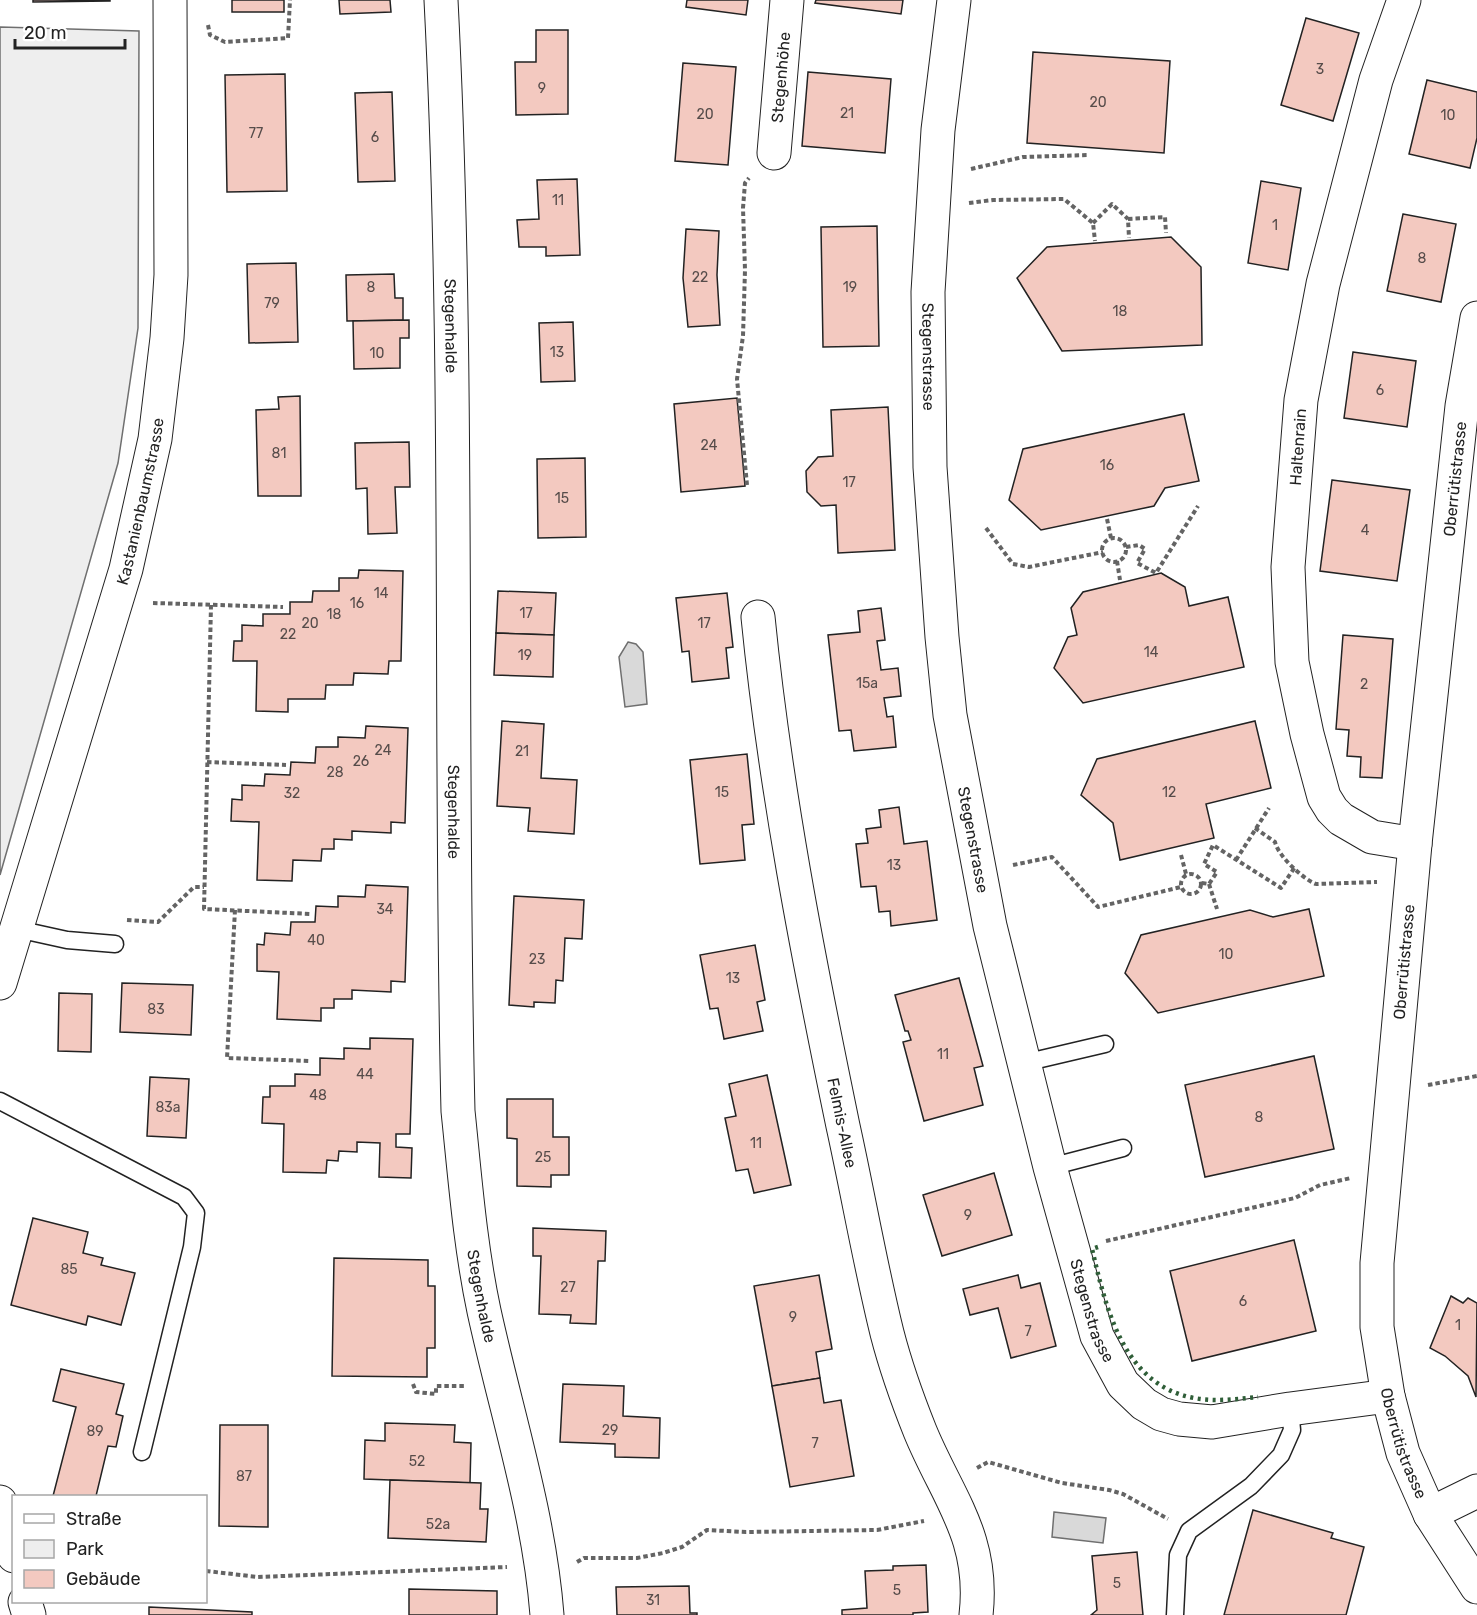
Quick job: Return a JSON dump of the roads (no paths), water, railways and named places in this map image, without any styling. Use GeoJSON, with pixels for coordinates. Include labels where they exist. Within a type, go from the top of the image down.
{"type":"FeatureCollection","features":[{"type":"Feature","properties":{"kind":"street","name":"Kastanienbaumstrasse"},"geometry":{"type":"LineString","coordinates":[[0,983],[126,569],[156,432],[167,338],[171,275],[170,0]]}},
{"type":"Feature","properties":{"kind":"street","name":"Stegenhalde"},"geometry":{"type":"LineString","coordinates":[[441,0],[446,97],[451,344],[458,1111],[470,1225],[482,1299],[543,1565],[547,1615]]}},
{"type":"Feature","properties":{"kind":"street","name":"Stegenhöhe"},"geometry":{"type":"LineString","coordinates":[[774,153],[787,0]]}},
{"type":"Feature","properties":{"kind":"street","name":"Stegenstrasse"},"geometry":{"type":"LineString","coordinates":[[954,0],[935,173],[928,292],[928,402],[935,546],[944,659],[965,801],[990,926],[1050,1167],[1097,1336],[1123,1384],[1144,1404],[1161,1414],[1179,1419],[1212,1422],[1388,1396]]}},
{"type":"Feature","properties":{"kind":"street","name":"Haltenrain"},"geometry":{"type":"LineString","coordinates":[[1404,0],[1376,80],[1323,284],[1301,400],[1288,567],[1292,662],[1307,734],[1324,797],[1341,819],[1372,837],[1415,844]]}},
{"type":"Feature","properties":{"kind":"street","name":"Oberrütistrasse"},"geometry":{"type":"LineString","coordinates":[[1477,318],[1470,407],[1415,844],[1377,1263],[1377,1327],[1388,1396],[1403,1453],[1430,1514],[1477,1587]]}},
{"type":"Feature","properties":{"kind":"street","name":"Felmis-Allee"},"geometry":{"type":"LineString","coordinates":[[758,617],[768,712],[779,784],[817,1002],[885,1323],[921,1432],[966,1526],[975,1564],[978,1595],[976,1615]]}},
{"type":"Feature","properties":{"kind":"street"},"geometry":{"type":"LineString","coordinates":[[1430,1514],[1477,1491]]}},
{"type":"Feature","properties":{"kind":"street"},"geometry":{"type":"LineString","coordinates":[[0,1502],[12,1548]]}},
{"type":"Feature","properties":{"kind":"lane"},"geometry":{"type":"LineString","coordinates":[[17,929],[67,940],[115,944]]}},
{"type":"Feature","properties":{"kind":"lane"},"geometry":{"type":"LineString","coordinates":[[1024,1063],[1105,1044]]}},
{"type":"Feature","properties":{"kind":"lane"},"geometry":{"type":"LineString","coordinates":[[0,1101],[184,1197],[196,1213],[192,1247],[142,1452]]}},
{"type":"Feature","properties":{"kind":"lane"},"geometry":{"type":"LineString","coordinates":[[1050,1167],[1123,1148]]}},
{"type":"Feature","properties":{"kind":"lane"},"geometry":{"type":"LineString","coordinates":[[1175,1615],[1178,1555],[1189,1531],[1251,1486],[1281,1455],[1292,1430],[1290,1409]]}}]}
